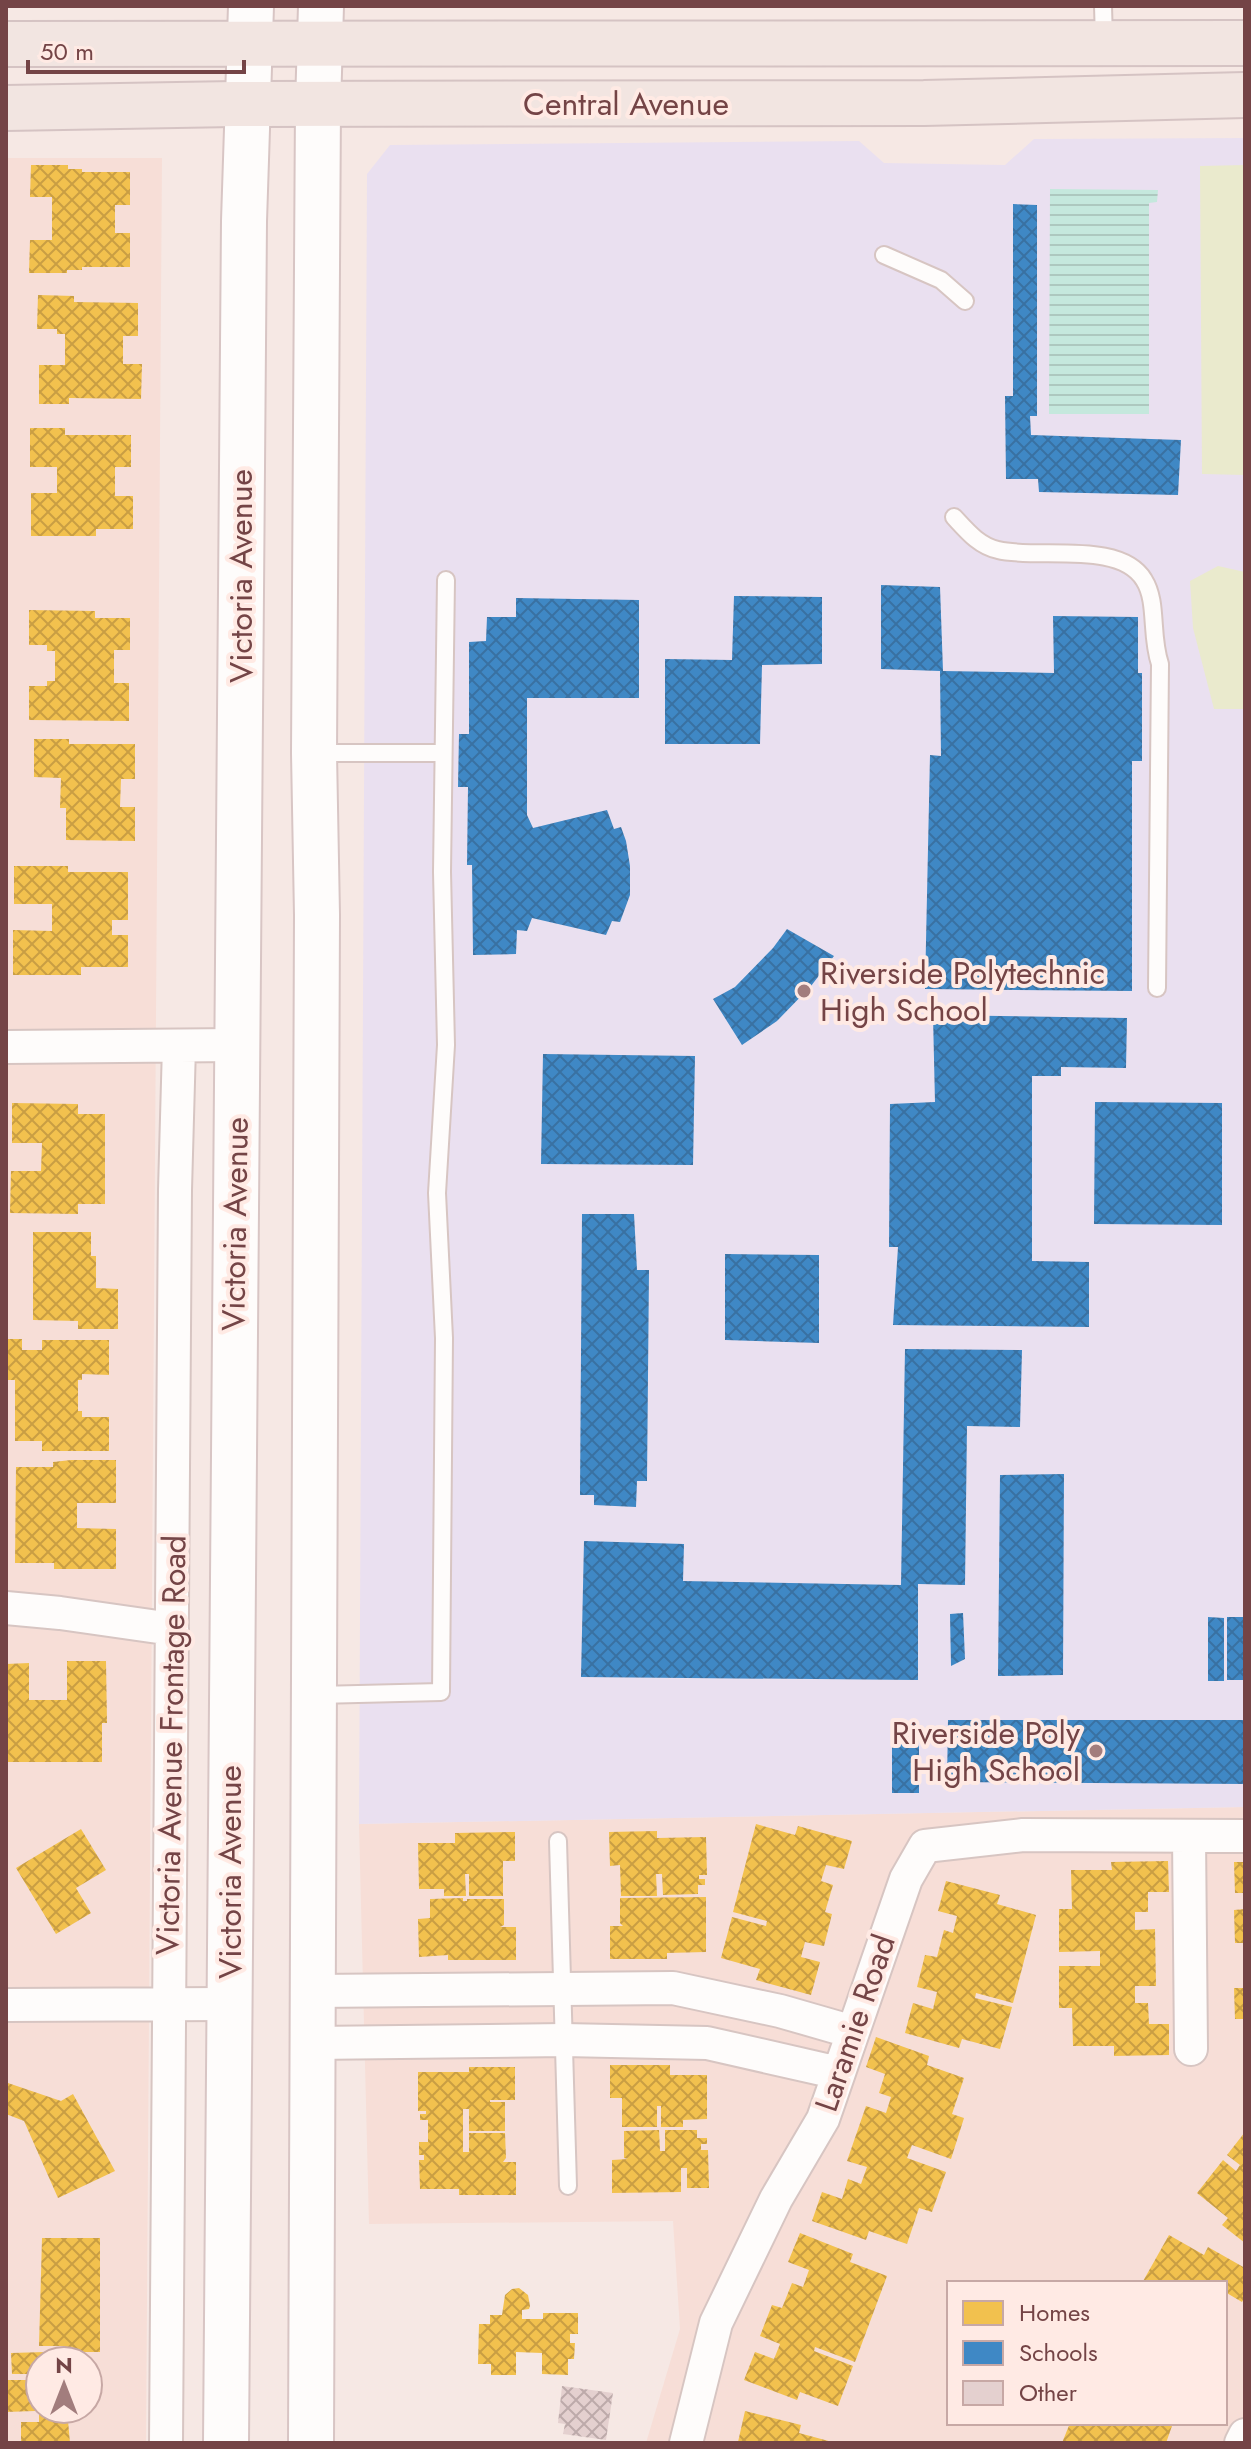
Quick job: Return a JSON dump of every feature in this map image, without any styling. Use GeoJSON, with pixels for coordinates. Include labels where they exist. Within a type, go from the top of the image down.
{"type":"FeatureCollection","features":[{"type":"Feature","properties":{"kind":"main road","name":"Central Avenue"},"geometry":{"type":"LineString","coordinates":[[6,44],[251,24],[1104,25],[1245,43]]}},
{"type":"Feature","properties":{"kind":"main road","name":"Victoria Avenue"},"geometry":{"type":"LineString","coordinates":[[226,2443],[244,221],[251,24]]}},
{"type":"Feature","properties":{"kind":"main road"},"geometry":{"type":"LineString","coordinates":[[311,2443],[317,915],[314,753],[321,24]]}},
{"type":"Feature","properties":{"kind":"main road","name":"Central Avenue"},"geometry":{"type":"LineString","coordinates":[[6,108],[249,104],[924,103],[1245,95]]}},
{"type":"Feature","properties":{"kind":"street"},"geometry":{"type":"LineString","coordinates":[[6,1047],[237,1045]]}},
{"type":"Feature","properties":{"kind":"street","name":"Victoria Avenue Frontage Road"},"geometry":{"type":"LineString","coordinates":[[166,2443],[179,1046]]}},
{"type":"Feature","properties":{"kind":"street"},"geometry":{"type":"LineString","coordinates":[[6,1608],[172,1629]]}},
{"type":"Feature","properties":{"kind":"street","name":"Laramie Road"},"geometry":{"type":"LineString","coordinates":[[686,2443],[716,2323],[776,2199],[823,2119],[906,1879],[925,1846],[1023,1835],[1245,1836]]}},
{"type":"Feature","properties":{"kind":"street"},"geometry":{"type":"LineString","coordinates":[[1189,1836],[1191,2049]]}},
{"type":"Feature","properties":{"kind":"street"},"geometry":{"type":"LineString","coordinates":[[314,1991],[673,1988],[780,2011],[853,2032]]}},
{"type":"Feature","properties":{"kind":"street"},"geometry":{"type":"LineString","coordinates":[[6,2005],[229,2004]]}},
{"type":"Feature","properties":{"kind":"street"},"geometry":{"type":"LineString","coordinates":[[313,2043],[564,2040],[707,2043],[839,2073]]}},
{"type":"Feature","properties":{"kind":"street"},"geometry":{"type":"LineString","coordinates":[[1241,2443],[1245,2435]]}},
{"type":"Feature","properties":{"kind":"lane"},"geometry":{"type":"LineString","coordinates":[[884,255],[941,280],[965,301]]}},
{"type":"Feature","properties":{"kind":"lane"},"geometry":{"type":"LineString","coordinates":[[954,517],[977,541],[998,550],[1099,556],[1123,561],[1137,570],[1146,583],[1152,599],[1154,646],[1160,664],[1157,988]]}},
{"type":"Feature","properties":{"kind":"lane"},"geometry":{"type":"LineString","coordinates":[[315,1695],[441,1692],[444,1338],[437,1193],[446,1045],[442,753],[446,580]]}},
{"type":"Feature","properties":{"kind":"lane"},"geometry":{"type":"LineString","coordinates":[[314,753],[442,753]]}},
{"type":"Feature","properties":{"kind":"lane"},"geometry":{"type":"LineString","coordinates":[[558,1841],[568,2186]]}},
{"type":"Feature","properties":{"kind":"shaded area","name":"Riverside Polytechnic High School"},"geometry":{"type":"Polygon","coordinates":[[[1245,138],[1245,1807],[359,1824],[367,174],[390,145],[859,141],[884,163],[1005,165],[1034,139],[1245,138]]]}},
{"type":"Feature","properties":{"kind":"shaded area"},"geometry":{"type":"Polygon","coordinates":[[[6,158],[162,158],[146,2443],[6,2443],[6,158]]]}},
{"type":"Feature","properties":{"kind":"shaded area"},"geometry":{"type":"Polygon","coordinates":[[[1245,1807],[1245,2443],[646,2443],[680,2329],[673,2221],[369,2224],[359,1824],[1245,1807]]]}},
{"type":"Feature","properties":{"kind":"green space"},"geometry":{"type":"Polygon","coordinates":[[[1245,165],[1245,475],[1202,474],[1200,166],[1245,165]]]}},
{"type":"Feature","properties":{"kind":"green space"},"geometry":{"type":"Polygon","coordinates":[[[1218,566],[1245,572],[1245,709],[1214,709],[1193,628],[1190,581],[1218,566]]]}},
{"type":"Feature","properties":{"kind":"water"},"geometry":{"type":"Polygon","coordinates":[[[1050,189],[1158,190],[1157,202],[1149,203],[1149,414],[1049,414],[1050,189]]]}},
{"type":"Feature","properties":{"kind":"building: Homes"},"geometry":{"type":"Polygon","coordinates":[[[31,165],[68,165],[68,169],[82,169],[82,172],[130,172],[130,205],[115,205],[115,233],[130,233],[130,267],[82,267],[82,270],[67,270],[67,273],[29,273],[30,240],[52,240],[52,197],[30,197],[31,165]]]}},
{"type":"Feature","properties":{"kind":"building: Homes"},"geometry":{"type":"Polygon","coordinates":[[[38,295],[74,296],[74,302],[138,303],[138,336],[123,336],[123,364],[142,364],[141,399],[69,398],[69,404],[39,404],[39,365],[65,365],[65,334],[57,334],[57,329],[37,329],[38,295]]]}},
{"type":"Feature","properties":{"kind":"building: Homes"},"geometry":{"type":"Polygon","coordinates":[[[30,428],[65,428],[65,435],[131,435],[131,467],[115,467],[115,496],[133,496],[133,529],[96,529],[96,536],[31,536],[31,493],[57,493],[57,467],[30,467],[30,428]]]}},
{"type":"Feature","properties":{"kind":"building: Homes"},"geometry":{"type":"Polygon","coordinates":[[[29,610],[95,611],[95,618],[130,618],[130,650],[114,650],[114,683],[129,683],[129,721],[29,720],[29,686],[47,686],[47,681],[55,681],[55,651],[47,651],[47,645],[29,645],[29,610]]]}},
{"type":"Feature","properties":{"kind":"building: Homes"},"geometry":{"type":"Polygon","coordinates":[[[34,739],[69,739],[69,744],[135,744],[135,779],[121,779],[120,807],[135,807],[135,841],[66,840],[66,808],[60,808],[61,778],[34,777],[34,739]]]}},
{"type":"Feature","properties":{"kind":"building: Homes"},"geometry":{"type":"Polygon","coordinates":[[[14,866],[68,866],[68,872],[128,872],[128,920],[112,920],[112,935],[128,935],[128,967],[81,967],[81,975],[13,975],[13,930],[52,931],[52,904],[14,904],[14,866]]]}},
{"type":"Feature","properties":{"kind":"building: Homes"},"geometry":{"type":"Polygon","coordinates":[[[12,1103],[78,1104],[78,1114],[105,1114],[105,1204],[78,1204],[78,1214],[10,1213],[11,1171],[41,1171],[42,1143],[12,1143],[12,1103]]]}},
{"type":"Feature","properties":{"kind":"building: Homes"},"geometry":{"type":"Polygon","coordinates":[[[33,1232],[91,1232],[91,1256],[96,1256],[96,1288],[118,1289],[118,1329],[78,1329],[78,1321],[33,1320],[33,1232]]]}},
{"type":"Feature","properties":{"kind":"building: Homes"},"geometry":{"type":"Polygon","coordinates":[[[6,1339],[22,1339],[22,1350],[42,1350],[42,1340],[109,1340],[109,1375],[82,1374],[82,1380],[78,1380],[78,1411],[82,1411],[82,1417],[109,1417],[109,1451],[42,1451],[42,1441],[15,1441],[15,1380],[6,1380],[6,1339]]]}},
{"type":"Feature","properties":{"kind":"building: Homes"},"geometry":{"type":"Polygon","coordinates":[[[116,1460],[116,1503],[77,1503],[77,1528],[116,1529],[116,1569],[54,1569],[54,1563],[15,1563],[16,1467],[53,1467],[53,1462],[116,1460]]]}},
{"type":"Feature","properties":{"kind":"building: Homes"},"geometry":{"type":"Polygon","coordinates":[[[67,1661],[106,1661],[107,1723],[102,1723],[102,1762],[6,1762],[6,1664],[29,1663],[29,1700],[67,1700],[67,1661]]]}},
{"type":"Feature","properties":{"kind":"building: Homes"},"geometry":{"type":"Polygon","coordinates":[[[756,1824],[795,1835],[798,1826],[852,1841],[844,1869],[826,1865],[821,1881],[833,1885],[825,1912],[832,1914],[824,1946],[805,1942],[801,1957],[820,1962],[811,1995],[756,1980],[760,1969],[721,1958],[732,1917],[766,1926],[767,1921],[733,1912],[756,1824]]]}},
{"type":"Feature","properties":{"kind":"building: Homes"},"geometry":{"type":"Polygon","coordinates":[[[81,1829],[106,1870],[76,1888],[91,1913],[56,1934],[16,1868],[81,1829]]]}},
{"type":"Feature","properties":{"kind":"building: Homes"},"geometry":{"type":"Polygon","coordinates":[[[657,1831],[657,1838],[706,1837],[707,1875],[699,1875],[699,1879],[705,1879],[705,1885],[698,1885],[698,1894],[663,1895],[662,1874],[656,1874],[657,1896],[621,1896],[620,1865],[610,1866],[609,1832],[657,1831]]]}},
{"type":"Feature","properties":{"kind":"building: Homes"},"geometry":{"type":"Polygon","coordinates":[[[515,1832],[515,1861],[503,1861],[503,1896],[469,1896],[469,1874],[465,1874],[466,1896],[444,1896],[444,1889],[419,1889],[418,1843],[455,1843],[455,1833],[515,1832]]]}},
{"type":"Feature","properties":{"kind":"building: Homes"},"geometry":{"type":"Polygon","coordinates":[[[1168,1861],[1169,1892],[1148,1892],[1148,1912],[1135,1912],[1135,1930],[1155,1929],[1156,1986],[1135,1986],[1135,2003],[1148,2003],[1149,2024],[1169,2024],[1169,2055],[1114,2056],[1114,2046],[1073,2046],[1072,2008],[1059,2008],[1059,1966],[1100,1966],[1100,1951],[1059,1952],[1059,1909],[1072,1909],[1071,1870],[1112,1870],[1111,1862],[1168,1861]]]}},
{"type":"Feature","properties":{"kind":"building: Homes"},"geometry":{"type":"Polygon","coordinates":[[[1234,1862],[1245,1862],[1245,1893],[1235,1893],[1234,1862]]]}},
{"type":"Feature","properties":{"kind":"building: Homes"},"geometry":{"type":"Polygon","coordinates":[[[946,1881],[1000,1895],[997,1904],[1036,1915],[1013,2003],[976,1993],[975,1998],[1012,2007],[1000,2049],[962,2039],[959,2048],[905,2033],[913,2003],[933,2009],[937,1992],[917,1987],[925,1955],[937,1957],[944,1930],[953,1933],[957,1916],[938,1911],[946,1881]]]}},
{"type":"Feature","properties":{"kind":"building: Homes"},"geometry":{"type":"Polygon","coordinates":[[[706,1897],[706,1952],[667,1953],[667,1959],[610,1959],[610,1926],[623,1926],[620,1923],[620,1898],[706,1897]]]}},
{"type":"Feature","properties":{"kind":"building: Homes"},"geometry":{"type":"Polygon","coordinates":[[[463,1898],[463,1901],[504,1899],[504,1925],[500,1927],[516,1927],[516,1960],[448,1960],[448,1955],[419,1957],[418,1919],[430,1918],[430,1899],[463,1898]]]}},
{"type":"Feature","properties":{"kind":"building: Homes"},"geometry":{"type":"Polygon","coordinates":[[[1245,1909],[1245,1943],[1235,1943],[1234,1910],[1245,1909]]]}},
{"type":"Feature","properties":{"kind":"building: Homes"},"geometry":{"type":"Polygon","coordinates":[[[1234,1988],[1245,1988],[1245,2019],[1235,2019],[1234,1988]]]}},
{"type":"Feature","properties":{"kind":"building: Homes"},"geometry":{"type":"Polygon","coordinates":[[[876,2037],[929,2056],[927,2065],[964,2078],[952,2114],[964,2118],[951,2159],[912,2145],[907,2158],[946,2172],[932,2212],[919,2208],[907,2244],[869,2231],[866,2240],[812,2221],[822,2192],[842,2199],[848,2179],[861,2184],[867,2167],[847,2161],[866,2106],[886,2113],[891,2097],[879,2093],[885,2074],[866,2067],[876,2037]]]}},
{"type":"Feature","properties":{"kind":"building: Homes"},"geometry":{"type":"Polygon","coordinates":[[[610,2065],[670,2065],[670,2075],[707,2075],[707,2119],[683,2120],[683,2127],[661,2127],[661,2106],[657,2106],[657,2127],[622,2127],[622,2098],[610,2098],[610,2065]]]}},
{"type":"Feature","properties":{"kind":"building: Homes"},"geometry":{"type":"Polygon","coordinates":[[[469,2067],[515,2067],[515,2100],[490,2100],[505,2102],[505,2131],[469,2131],[469,2109],[463,2109],[463,2152],[469,2152],[469,2133],[505,2133],[506,2158],[503,2162],[516,2162],[516,2195],[459,2195],[459,2189],[420,2189],[419,2160],[424,2160],[424,2155],[419,2155],[419,2142],[428,2142],[428,2120],[420,2120],[420,2114],[426,2114],[426,2111],[418,2111],[418,2072],[469,2072],[469,2067]]]}},
{"type":"Feature","properties":{"kind":"building: Homes"},"geometry":{"type":"Polygon","coordinates":[[[8,2083],[61,2101],[73,2094],[115,2171],[58,2198],[24,2121],[6,2114],[8,2083]]]}},
{"type":"Feature","properties":{"kind":"building: Homes"},"geometry":{"type":"Polygon","coordinates":[[[659,2130],[660,2151],[665,2151],[665,2130],[697,2130],[697,2138],[707,2138],[707,2144],[701,2144],[701,2150],[708,2150],[709,2188],[687,2188],[687,2168],[681,2168],[681,2192],[612,2193],[612,2160],[628,2159],[624,2158],[624,2131],[659,2130]]]}},
{"type":"Feature","properties":{"kind":"building: Homes"},"geometry":{"type":"Polygon","coordinates":[[[1245,2132],[1245,2243],[1222,2225],[1228,2218],[1197,2193],[1223,2160],[1236,2171],[1240,2165],[1227,2155],[1245,2132]]]}},
{"type":"Feature","properties":{"kind":"building: Homes"},"geometry":{"type":"Polygon","coordinates":[[[800,2233],[853,2254],[850,2262],[887,2276],[855,2362],[815,2347],[814,2351],[853,2366],[838,2406],[800,2392],[797,2400],[744,2380],[755,2352],[774,2359],[780,2344],[760,2336],[772,2305],[782,2308],[792,2283],[803,2287],[809,2270],[788,2262],[800,2233]]]}},
{"type":"Feature","properties":{"kind":"building: Homes"},"geometry":{"type":"Polygon","coordinates":[[[1169,2235],[1204,2255],[1208,2247],[1245,2268],[1245,2297],[1242,2302],[1227,2293],[1227,2281],[1143,2281],[1169,2235]]]}},
{"type":"Feature","properties":{"kind":"building: Homes"},"geometry":{"type":"Polygon","coordinates":[[[42,2238],[100,2238],[100,2345],[39,2345],[42,2238]]]}},
{"type":"Feature","properties":{"kind":"building: Homes"},"geometry":{"type":"Polygon","coordinates":[[[519,2288],[528,2295],[530,2306],[522,2310],[522,2319],[543,2319],[543,2313],[578,2313],[578,2334],[570,2334],[570,2343],[575,2343],[574,2359],[568,2359],[568,2375],[542,2374],[542,2353],[516,2352],[516,2375],[491,2375],[491,2364],[478,2364],[479,2324],[490,2324],[490,2315],[502,2315],[505,2295],[519,2288]]]}},
{"type":"Feature","properties":{"kind":"building: Homes"},"geometry":{"type":"Polygon","coordinates":[[[11,2353],[24,2353],[24,2374],[12,2374],[11,2353]]]}},
{"type":"Feature","properties":{"kind":"building: Homes"},"geometry":{"type":"Polygon","coordinates":[[[6,2380],[24,2380],[24,2411],[6,2412],[6,2380]]]}},
{"type":"Feature","properties":{"kind":"building: Homes"},"geometry":{"type":"Polygon","coordinates":[[[745,2411],[801,2425],[799,2433],[836,2443],[738,2442],[745,2411]]]}},
{"type":"Feature","properties":{"kind":"building: Homes"},"geometry":{"type":"Polygon","coordinates":[[[21,2422],[24,2425],[68,2425],[70,2443],[21,2443],[21,2422]]]}},
{"type":"Feature","properties":{"kind":"building: Homes"},"geometry":{"type":"Polygon","coordinates":[[[1069,2425],[1172,2426],[1166,2443],[1062,2443],[1069,2425]]]}},
{"type":"Feature","properties":{"kind":"building: Schools"},"geometry":{"type":"Polygon","coordinates":[[[1013,204],[1037,205],[1037,416],[1030,416],[1031,435],[1181,440],[1178,495],[1039,492],[1038,479],[1006,479],[1005,396],[1013,396],[1013,204]]]}},
{"type":"Feature","properties":{"kind":"building: Schools"},"geometry":{"type":"Polygon","coordinates":[[[881,585],[940,587],[943,671],[1054,673],[1053,616],[1138,617],[1138,673],[1142,673],[1142,761],[1132,761],[1132,991],[925,989],[930,755],[941,756],[940,671],[881,669],[881,585]]]}},
{"type":"Feature","properties":{"kind":"building: Schools"},"geometry":{"type":"Polygon","coordinates":[[[734,596],[822,597],[822,664],[762,665],[760,744],[665,744],[665,659],[732,660],[734,596]]]}},
{"type":"Feature","properties":{"kind":"building: Schools"},"geometry":{"type":"Polygon","coordinates":[[[516,598],[639,600],[639,698],[527,698],[527,815],[533,828],[607,810],[614,829],[621,827],[626,841],[630,895],[620,922],[612,921],[606,935],[532,918],[527,931],[517,930],[516,954],[473,955],[472,865],[467,865],[468,787],[458,787],[459,734],[469,734],[469,642],[486,641],[487,617],[516,617],[516,598]]]}},
{"type":"Feature","properties":{"kind":"building: Schools"},"geometry":{"type":"Polygon","coordinates":[[[787,929],[834,956],[811,986],[777,1021],[742,1045],[713,999],[735,987],[787,929]]]}},
{"type":"Feature","properties":{"kind":"building: Schools"},"geometry":{"type":"Polygon","coordinates":[[[933,1015],[1127,1018],[1126,1068],[1061,1067],[1061,1076],[1032,1076],[1032,1261],[1089,1262],[1089,1327],[893,1325],[898,1247],[889,1247],[890,1104],[935,1102],[933,1015]]]}},
{"type":"Feature","properties":{"kind":"building: Schools"},"geometry":{"type":"Polygon","coordinates":[[[543,1054],[695,1056],[693,1165],[541,1164],[543,1054]]]}},
{"type":"Feature","properties":{"kind":"building: Schools"},"geometry":{"type":"Polygon","coordinates":[[[1095,1102],[1222,1103],[1222,1225],[1094,1224],[1095,1102]]]}},
{"type":"Feature","properties":{"kind":"building: Schools"},"geometry":{"type":"Polygon","coordinates":[[[582,1214],[634,1214],[637,1270],[649,1270],[647,1481],[637,1481],[636,1507],[594,1505],[594,1495],[580,1495],[582,1214]]]}},
{"type":"Feature","properties":{"kind":"building: Schools"},"geometry":{"type":"Polygon","coordinates":[[[725,1254],[819,1255],[819,1343],[725,1340],[725,1254]]]}},
{"type":"Feature","properties":{"kind":"building: Schools"},"geometry":{"type":"Polygon","coordinates":[[[905,1349],[1022,1350],[1020,1427],[967,1426],[965,1585],[918,1584],[918,1680],[581,1677],[584,1541],[684,1544],[683,1581],[901,1585],[905,1349]]]}},
{"type":"Feature","properties":{"kind":"building: Schools"},"geometry":{"type":"Polygon","coordinates":[[[1064,1474],[1063,1675],[998,1676],[1000,1475],[1064,1474]]]}},
{"type":"Feature","properties":{"kind":"building: Schools"},"geometry":{"type":"Polygon","coordinates":[[[963,1613],[965,1659],[951,1666],[950,1614],[963,1613]]]}},
{"type":"Feature","properties":{"kind":"building: Schools"},"geometry":{"type":"Polygon","coordinates":[[[1208,1617],[1224,1618],[1224,1681],[1208,1681],[1208,1617]]]}},
{"type":"Feature","properties":{"kind":"building: Schools"},"geometry":{"type":"Polygon","coordinates":[[[1227,1617],[1245,1617],[1245,1680],[1227,1680],[1227,1617]]]}},
{"type":"Feature","properties":{"kind":"building: Schools","name":"Riverside Poly High School"},"geometry":{"type":"Polygon","coordinates":[[[948,1720],[1245,1720],[1245,1784],[947,1782],[948,1720]]]}},
{"type":"Feature","properties":{"kind":"building: Schools","name":"Riverside Poly High School"},"geometry":{"type":"Polygon","coordinates":[[[892,1724],[919,1724],[919,1793],[892,1793],[892,1724]]]}},
{"type":"Feature","properties":{"kind":"building: Other"},"geometry":{"type":"Polygon","coordinates":[[[562,2386],[613,2393],[606,2440],[563,2434],[565,2424],[558,2423],[562,2386]]]}},
{"type":"Feature","properties":{"kind":"place","name":"Riverside Polytechnic High School"},"geometry":{"type":"Point","coordinates":[804,991]}},
{"type":"Feature","properties":{"kind":"place","name":"Riverside Poly High School"},"geometry":{"type":"Point","coordinates":[1096,1751]}}]}
